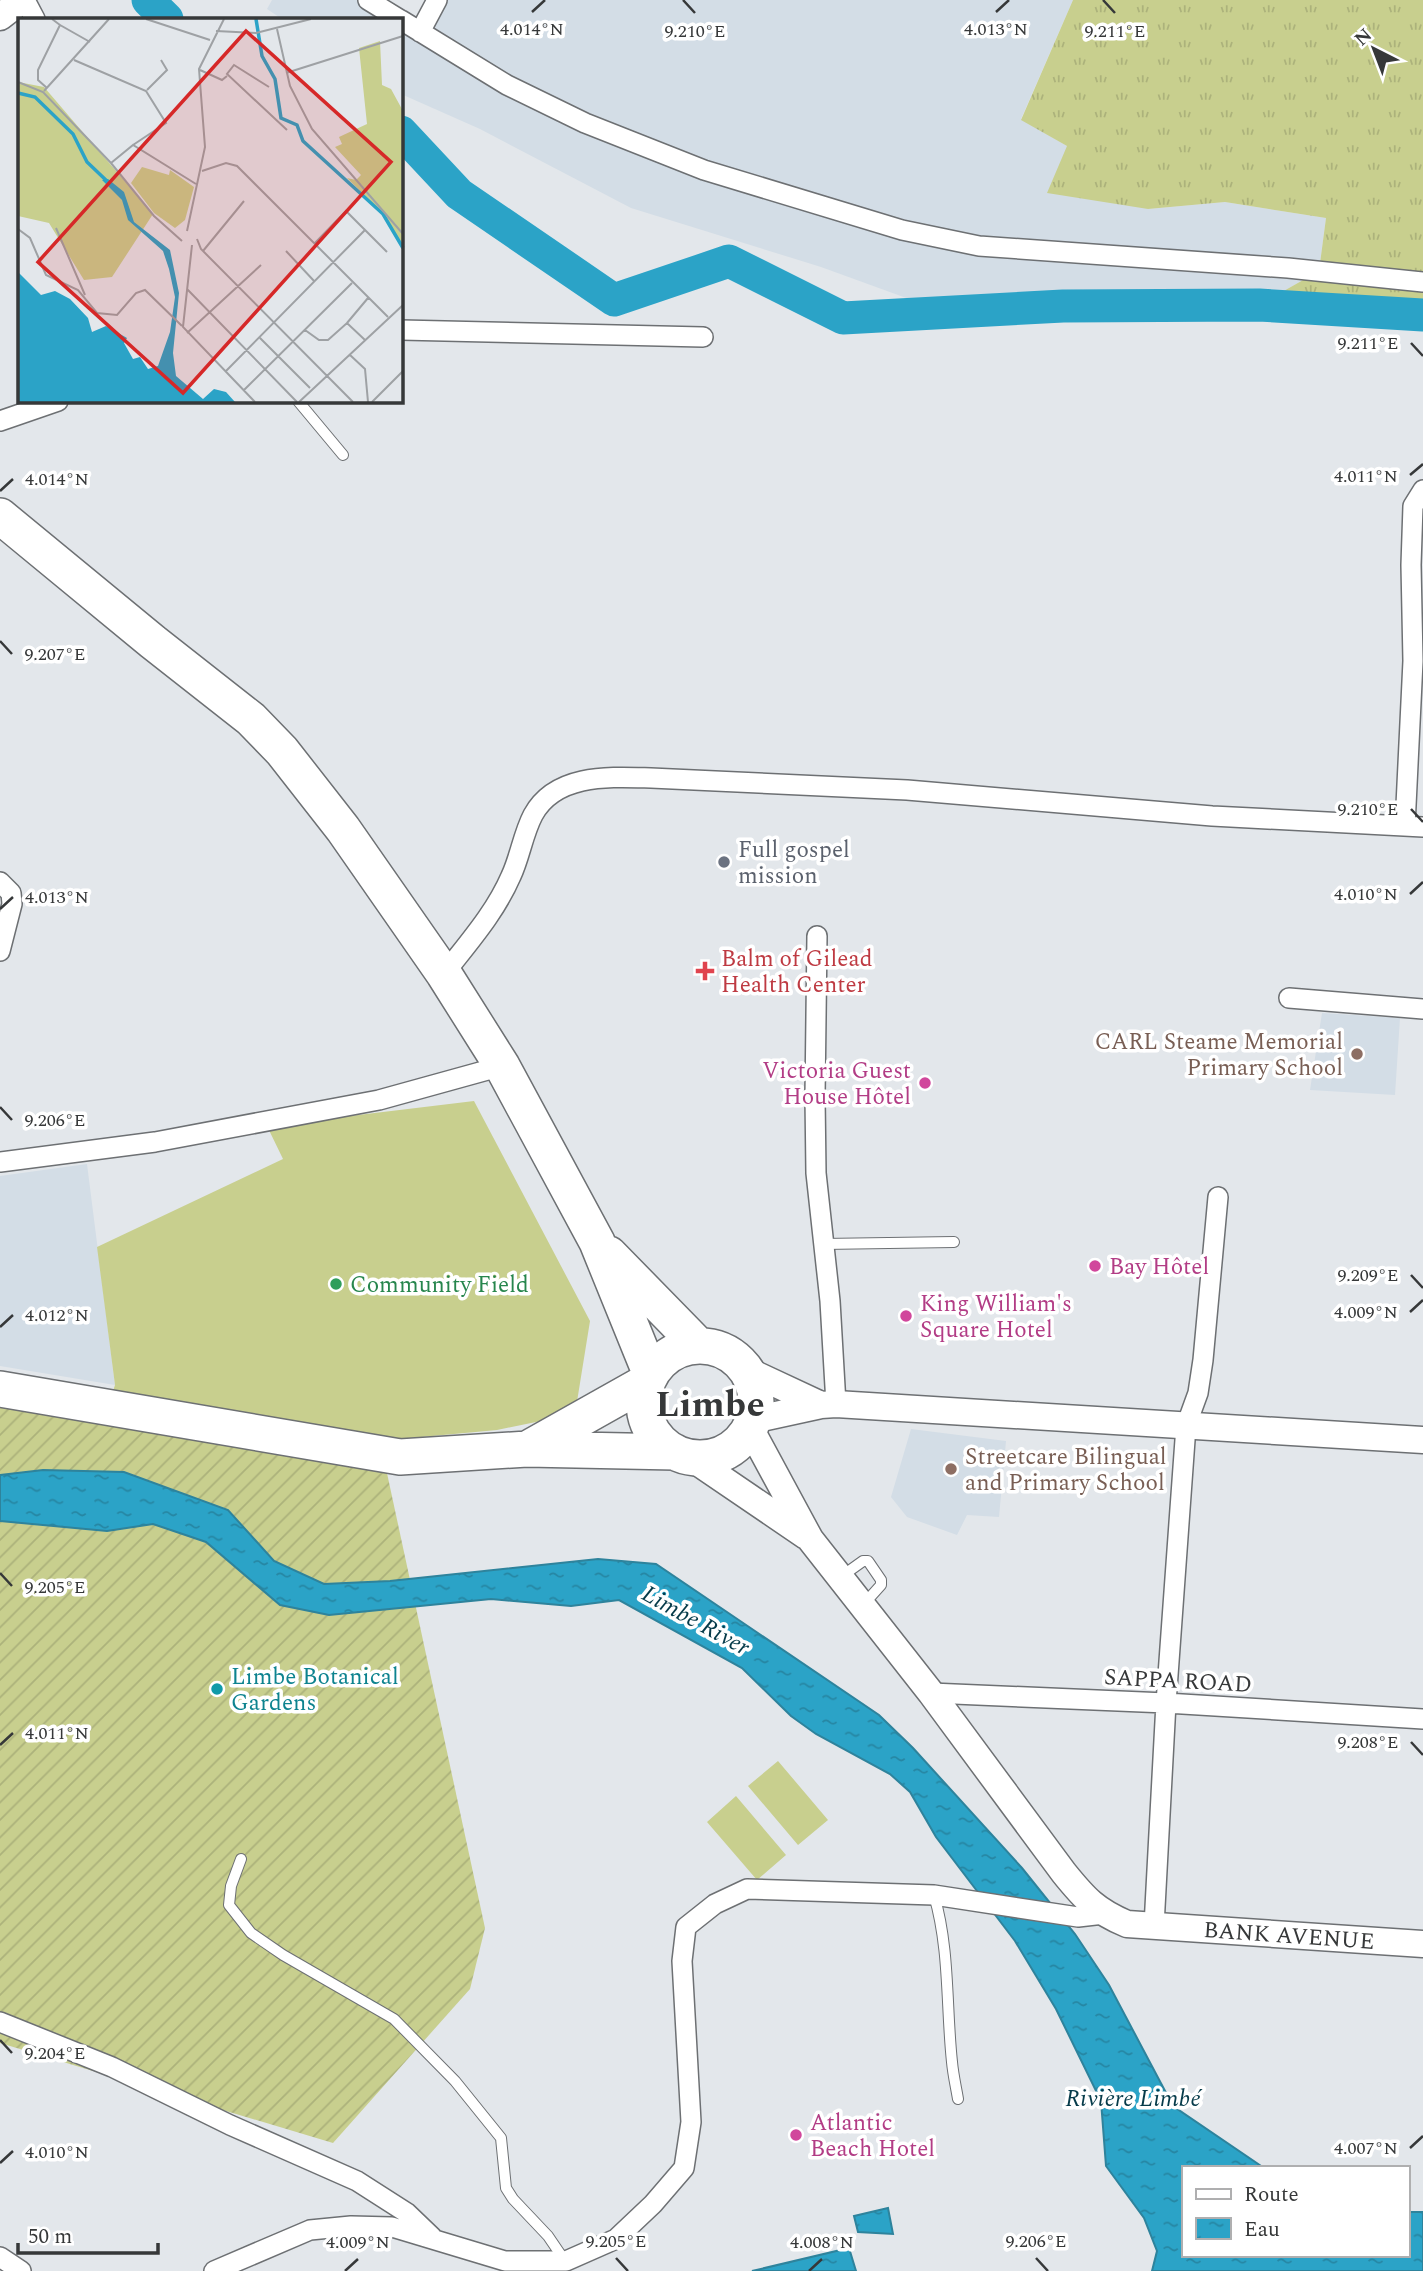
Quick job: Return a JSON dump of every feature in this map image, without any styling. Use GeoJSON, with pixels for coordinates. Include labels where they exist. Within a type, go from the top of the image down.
{"type":"FeatureCollection","features":[{"type":"Feature","properties":{"kind":"highway"},"geometry":{"type":"LineString","coordinates":[[0,516],[251,719],[282,751],[343,830],[444,974],[502,1066],[597,1242],[650,1378],[644,1401],[647,1422],[658,1440],[682,1455]]}},
{"type":"Feature","properties":{"kind":"highway"},"geometry":{"type":"LineString","coordinates":[[597,1242],[699,1346]]}},
{"type":"Feature","properties":{"kind":"highway"},"geometry":{"type":"LineString","coordinates":[[0,1389],[400,1457],[527,1449],[708,1457],[725,1452],[739,1442],[751,1424],[756,1403],[754,1386],[746,1370],[734,1357],[718,1349],[699,1346],[671,1354],[650,1378],[527,1449]]}},
{"type":"Feature","properties":{"kind":"main road"},"geometry":{"type":"LineString","coordinates":[[0,17],[23,0]]}},
{"type":"Feature","properties":{"kind":"main road"},"geometry":{"type":"LineString","coordinates":[[746,1370],[828,1404]]}},
{"type":"Feature","properties":{"kind":"main road"},"geometry":{"type":"LineString","coordinates":[[1104,1914],[1083,1896],[1064,1873],[931,1693],[810,1539],[751,1424],[828,1404],[1423,1440]]}},
{"type":"Feature","properties":{"kind":"main road"},"geometry":{"type":"LineString","coordinates":[[682,1455],[810,1539]]}},
{"type":"Feature","properties":{"kind":"main road","name":"BANK AVENUE"},"geometry":{"type":"LineString","coordinates":[[1104,1914],[1128,1924],[1423,1944]]}},
{"type":"Feature","properties":{"kind":"street"},"geometry":{"type":"LineString","coordinates":[[23,0],[34,18]]}},
{"type":"Feature","properties":{"kind":"street"},"geometry":{"type":"LineString","coordinates":[[368,0],[397,18]]}},
{"type":"Feature","properties":{"kind":"street"},"geometry":{"type":"LineString","coordinates":[[419,32],[438,0]]}},
{"type":"Feature","properties":{"kind":"street"},"geometry":{"type":"LineString","coordinates":[[402,21],[508,85],[585,123],[704,170],[902,230],[979,246],[1288,268],[1423,282]]}},
{"type":"Feature","properties":{"kind":"street"},"geometry":{"type":"LineString","coordinates":[[402,330],[703,337]]}},
{"type":"Feature","properties":{"kind":"street"},"geometry":{"type":"LineString","coordinates":[[0,421],[55,402]]}},
{"type":"Feature","properties":{"kind":"street"},"geometry":{"type":"LineString","coordinates":[[444,974],[493,912],[511,877],[534,814],[553,793],[579,781],[651,778],[907,790],[1212,816],[1414,826],[1410,565],[1413,506],[1423,490]]}},
{"type":"Feature","properties":{"kind":"street"},"geometry":{"type":"LineString","coordinates":[[0,881],[11,893],[12,904],[0,951]]}},
{"type":"Feature","properties":{"kind":"street"},"geometry":{"type":"LineString","coordinates":[[817,936],[816,1173],[830,1301],[828,1404]]}},
{"type":"Feature","properties":{"kind":"street"},"geometry":{"type":"LineString","coordinates":[[1289,998],[1423,1009]]}},
{"type":"Feature","properties":{"kind":"street"},"geometry":{"type":"LineString","coordinates":[[0,1162],[155,1142],[379,1100],[502,1066]]}},
{"type":"Feature","properties":{"kind":"street"},"geometry":{"type":"LineString","coordinates":[[1154,1926],[1166,1703],[1186,1426],[1198,1393],[1203,1360],[1218,1197]]}},
{"type":"Feature","properties":{"kind":"street","name":"SAPPA ROAD"},"geometry":{"type":"LineString","coordinates":[[931,1693],[1166,1703],[1423,1719]]}},
{"type":"Feature","properties":{"kind":"street"},"geometry":{"type":"LineString","coordinates":[[214,2271],[310,2230],[351,2226],[391,2227],[505,2261],[566,2261],[616,2239],[653,2204],[684,2168],[691,2122],[682,1961],[686,1927],[715,1904],[747,1889],[934,1895],[1077,1917],[1104,1914]]}},
{"type":"Feature","properties":{"kind":"street"},"geometry":{"type":"LineString","coordinates":[[0,2022],[112,2067],[230,2125],[357,2181],[407,2213],[438,2242]]}},
{"type":"Feature","properties":{"kind":"street"},"geometry":{"type":"LineString","coordinates":[[0,2258],[21,2271]]}},
{"type":"Feature","properties":{"kind":"lane"},"geometry":{"type":"LineString","coordinates":[[299,402],[343,455]]}},
{"type":"Feature","properties":{"kind":"lane"},"geometry":{"type":"LineString","coordinates":[[823,1244],[954,1242]]}},
{"type":"Feature","properties":{"kind":"lane"},"geometry":{"type":"LineString","coordinates":[[241,1858],[231,1886],[229,1905],[251,1933],[283,1955],[394,2019],[455,2081],[501,2138],[506,2188],[566,2261]]}},
{"type":"Feature","properties":{"kind":"lane"},"geometry":{"type":"LineString","coordinates":[[934,1895],[941,1917],[947,1964],[952,2062],[958,2099]]}},
{"type":"Feature","properties":{"kind":"shaded area"},"geometry":{"type":"Polygon","coordinates":[[[272,0],[368,0],[397,18],[280,18],[267,9],[272,0]]]}},
{"type":"Feature","properties":{"kind":"shaded area"},"geometry":{"type":"Polygon","coordinates":[[[437,0],[1073,0],[1021,119],[1067,146],[1148,209],[1225,202],[1326,218],[1319,271],[1259,305],[1063,306],[942,311],[821,267],[631,208],[480,129],[402,94],[402,21],[420,32],[437,0]]]}},
{"type":"Feature","properties":{"kind":"shaded area","name":"CARL Steame Memorial Primary School"},"geometry":{"type":"Polygon","coordinates":[[[1322,1013],[1400,1018],[1395,1095],[1310,1090],[1322,1013]]]}},
{"type":"Feature","properties":{"kind":"shaded area"},"geometry":{"type":"Polygon","coordinates":[[[87,1164],[115,1385],[0,1366],[0,1176],[87,1164]]]}},
{"type":"Feature","properties":{"kind":"shaded area","name":"Streetcare Bilingual and Primary School"},"geometry":{"type":"Polygon","coordinates":[[[911,1429],[1006,1441],[999,1517],[967,1515],[957,1535],[907,1517],[891,1497],[911,1429]]]}},
{"type":"Feature","properties":{"kind":"green space"},"geometry":{"type":"Polygon","coordinates":[[[1073,0],[1423,0],[1423,315],[1259,305],[1319,271],[1326,218],[1225,202],[1148,209],[1047,193],[1067,146],[1021,120],[1073,0]]]}},
{"type":"Feature","properties":{"kind":"green space","name":"Community Field"},"geometry":{"type":"Polygon","coordinates":[[[474,1101],[590,1321],[575,1414],[497,1430],[389,1440],[110,1400],[115,1385],[97,1247],[283,1159],[267,1126],[474,1101]]]}},
{"type":"Feature","properties":{"kind":"green space","name":"Limbe Botanical Gardens"},"geometry":{"type":"Polygon","coordinates":[[[0,1389],[382,1450],[485,1928],[470,1989],[333,2143],[0,2043],[0,1389]]]}},
{"type":"Feature","properties":{"kind":"green space"},"geometry":{"type":"Polygon","coordinates":[[[778,1761],[828,1820],[798,1845],[748,1786],[778,1761]]]}},
{"type":"Feature","properties":{"kind":"green space"},"geometry":{"type":"Polygon","coordinates":[[[736,1796],[786,1855],[757,1880],[707,1822],[736,1796]]]}},
{"type":"Feature","properties":{"kind":"water","name":"Rivière Limbé"},"geometry":{"type":"Polygon","coordinates":[[[43,1470],[124,1472],[228,1510],[274,1561],[324,1584],[390,1581],[598,1559],[656,1564],[879,1715],[913,1748],[1022,1868],[1075,1934],[1109,1985],[1173,2106],[1261,2166],[1182,2166],[1182,2257],[1409,2257],[1409,2212],[1423,2212],[1423,2271],[1152,2271],[1157,2251],[1144,2218],[1106,2166],[1101,2101],[1056,2009],[1015,1941],[936,1837],[910,1792],[890,1774],[816,1734],[791,1716],[742,1668],[619,1600],[571,1606],[491,1599],[329,1615],[280,1605],[206,1542],[153,1524],[107,1531],[0,1521],[0,1475],[43,1470]]]}},
{"type":"Feature","properties":{"kind":"water"},"geometry":{"type":"Polygon","coordinates":[[[888,2208],[893,2234],[858,2232],[854,2216],[888,2208]]]}},
{"type":"Feature","properties":{"kind":"water"},"geometry":{"type":"Polygon","coordinates":[[[849,2248],[856,2271],[752,2271],[849,2248]]]}},
{"type":"Feature","properties":{"kind":"waterway"},"geometry":{"type":"LineString","coordinates":[[148,0],[166,18]]}},
{"type":"Feature","properties":{"kind":"waterway"},"geometry":{"type":"LineString","coordinates":[[402,133],[459,194],[614,300],[729,261],[843,318],[1063,306],[1259,305],[1423,315]]}},
{"type":"Feature","properties":{"kind":"place","name":"Full gospel mission"},"geometry":{"type":"Point","coordinates":[724,862]}},
{"type":"Feature","properties":{"kind":"place","name":"Balm of Gilead Health Center"},"geometry":{"type":"Point","coordinates":[705,971]}},
{"type":"Feature","properties":{"kind":"place","name":"CARL Steame Memorial Primary School"},"geometry":{"type":"Point","coordinates":[1357,1054]}},
{"type":"Feature","properties":{"kind":"place","name":"Victoria Guest House Hôtel"},"geometry":{"type":"Point","coordinates":[925,1083]}},
{"type":"Feature","properties":{"kind":"place","name":"Bay Hôtel"},"geometry":{"type":"Point","coordinates":[1095,1266]}},
{"type":"Feature","properties":{"kind":"place","name":"Community Field"},"geometry":{"type":"Point","coordinates":[336,1284]}},
{"type":"Feature","properties":{"kind":"place","name":"King William's Square Hotel"},"geometry":{"type":"Point","coordinates":[906,1316]}},
{"type":"Feature","properties":{"kind":"place","name":"Streetcare Bilingual and Primary School"},"geometry":{"type":"Point","coordinates":[951,1469]}},
{"type":"Feature","properties":{"kind":"place","name":"Limbe Botanical Gardens"},"geometry":{"type":"Point","coordinates":[217,1689]}},
{"type":"Feature","properties":{"kind":"place","name":"Atlantic Beach Hotel"},"geometry":{"type":"Point","coordinates":[796,2135]}},
{"type":"Feature","properties":{"kind":"district","name":"Limbe"},"geometry":{"type":"Point","coordinates":[710,1403]}},
{"type":"Feature","properties":{"kind":"water label","name":"Limbe River"},"geometry":{"type":"Point","coordinates":[696,1620]}}]}
